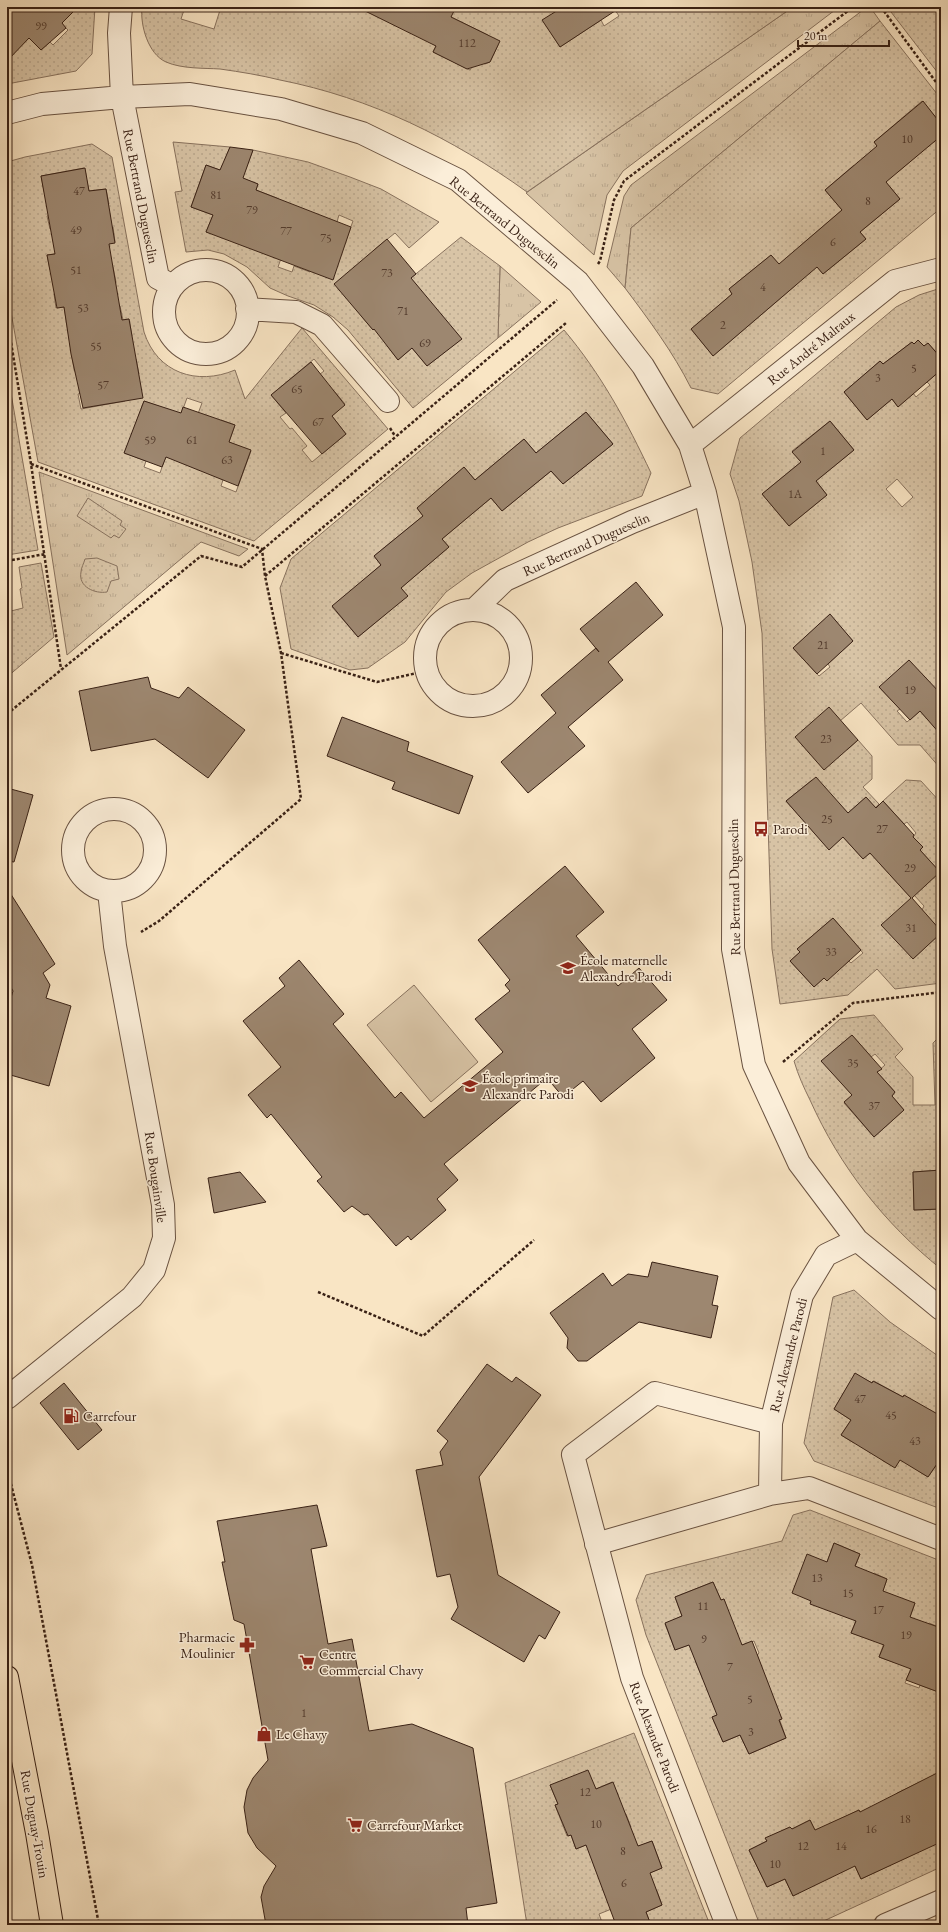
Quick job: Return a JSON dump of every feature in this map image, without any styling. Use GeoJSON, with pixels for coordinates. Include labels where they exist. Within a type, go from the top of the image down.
{"type":"FeatureCollection","features":[{"type":"Feature","properties":{"kind":"main road","name":"Rue Duguay-Trouin"},"geometry":{"type":"LineString","coordinates":[[7,1677],[37,1833],[52,1925]]}},
{"type":"Feature","properties":{"kind":"street"},"geometry":{"type":"LineString","coordinates":[[121,7],[119,33],[122,97]]}},
{"type":"Feature","properties":{"kind":"street","name":"Rue Bertrand Duguesclin"},"geometry":{"type":"LineString","coordinates":[[7,113],[42,104],[122,97],[190,94],[282,109],[362,133],[458,180],[578,282],[643,366],[690,445],[705,493],[734,627],[733,949],[754,1065],[799,1163],[856,1240],[941,1309]]}},
{"type":"Feature","properties":{"kind":"street","name":"Rue Bertrand Duguesclin"},"geometry":{"type":"LineString","coordinates":[[122,97],[158,278],[173,286]]}},
{"type":"Feature","properties":{"kind":"street","name":"Rue André Malraux"},"geometry":{"type":"LineString","coordinates":[[690,445],[895,281],[941,269]]}},
{"type":"Feature","properties":{"kind":"street"},"geometry":{"type":"LineString","coordinates":[[208,270],[221,273],[232,280],[241,290],[247,309],[245,328],[238,339],[226,349],[213,354],[198,354],[185,349],[174,340],[166,327],[164,313],[166,299],[173,286],[183,277],[195,272],[208,270]]}},
{"type":"Feature","properties":{"kind":"street"},"geometry":{"type":"LineString","coordinates":[[247,309],[296,312],[322,325],[388,401]]}},
{"type":"Feature","properties":{"kind":"street","name":"Rue Bertrand Duguesclin"},"geometry":{"type":"LineString","coordinates":[[475,609],[506,580],[632,522],[705,493]]}},
{"type":"Feature","properties":{"kind":"street"},"geometry":{"type":"LineString","coordinates":[[475,609],[492,612],[506,621],[516,634],[521,650],[521,666],[515,682],[505,695],[490,703],[474,707],[457,704],[443,696],[432,685],[426,671],[424,655],[427,640],[434,627],[446,617],[460,610],[475,609]]}},
{"type":"Feature","properties":{"kind":"street","name":"Rue Bougainville"},"geometry":{"type":"LineString","coordinates":[[7,1398],[132,1296],[154,1270],[164,1238],[163,1205],[115,946],[109,892]]}},
{"type":"Feature","properties":{"kind":"street","name":"Rue Alexandre Parodi"},"geometry":{"type":"LineString","coordinates":[[770,1494],[771,1423],[802,1295],[826,1255],[856,1240]]}},
{"type":"Feature","properties":{"kind":"street","name":"Rue Alexandre Parodi"},"geometry":{"type":"LineString","coordinates":[[727,1925],[632,1678],[574,1455],[655,1393],[771,1423]]}},
{"type":"Feature","properties":{"kind":"street"},"geometry":{"type":"LineString","coordinates":[[596,1544],[770,1494],[810,1488],[941,1539]]}},
{"type":"Feature","properties":{"kind":"street"},"geometry":{"type":"LineString","coordinates":[[886,1925],[941,1901]]}},
{"type":"Feature","properties":{"kind":"path"},"geometry":{"type":"LineString","coordinates":[[597,265],[600,261],[614,200],[624,181],[853,7]]}},
{"type":"Feature","properties":{"kind":"path"},"geometry":{"type":"LineString","coordinates":[[881,7],[941,89]]}},
{"type":"Feature","properties":{"kind":"path"},"geometry":{"type":"LineString","coordinates":[[7,714],[201,556],[242,567],[561,297]]}},
{"type":"Feature","properties":{"kind":"path"},"geometry":{"type":"LineString","coordinates":[[7,318],[45,554],[61,669]]}},
{"type":"Feature","properties":{"kind":"path"},"geometry":{"type":"LineString","coordinates":[[265,576],[566,323]]}},
{"type":"Feature","properties":{"kind":"path"},"geometry":{"type":"LineString","coordinates":[[31,464],[262,549]]}},
{"type":"Feature","properties":{"kind":"path"},"geometry":{"type":"LineString","coordinates":[[115,946],[159,921],[301,799],[282,653],[265,576],[262,549]]}},
{"type":"Feature","properties":{"kind":"path"},"geometry":{"type":"LineString","coordinates":[[7,561],[45,554]]}},
{"type":"Feature","properties":{"kind":"path"},"geometry":{"type":"LineString","coordinates":[[282,653],[377,682],[426,671]]}},
{"type":"Feature","properties":{"kind":"path"},"geometry":{"type":"LineString","coordinates":[[783,1062],[853,1003],[941,992]]}},
{"type":"Feature","properties":{"kind":"path"},"geometry":{"type":"LineString","coordinates":[[318,1292],[423,1336],[534,1240]]}},
{"type":"Feature","properties":{"kind":"path"},"geometry":{"type":"LineString","coordinates":[[7,1469],[32,1565],[99,1925]]}},
{"type":"Feature","properties":{"kind":"green space"},"geometry":{"type":"Polygon","coordinates":[[[78,7],[95,7],[92,54],[76,71],[7,84],[7,55],[14,53],[29,38],[41,50],[50,42],[53,45],[68,30],[58,20],[78,7]]]}},
{"type":"Feature","properties":{"kind":"green space"},"geometry":{"type":"Polygon","coordinates":[[[142,7],[185,7],[181,19],[214,29],[221,7],[381,7],[436,46],[433,52],[470,70],[476,60],[485,64],[490,62],[498,45],[488,35],[451,17],[452,7],[563,7],[543,20],[560,47],[601,20],[604,26],[619,16],[613,7],[793,7],[527,192],[470,154],[410,122],[378,109],[314,88],[258,75],[220,69],[186,67],[166,62],[154,53],[146,38],[142,22],[142,7]]]}},
{"type":"Feature","properties":{"kind":"green space"},"geometry":{"type":"Polygon","coordinates":[[[793,7],[839,7],[623,171],[607,195],[594,255],[526,193],[793,7]]]}},
{"type":"Feature","properties":{"kind":"green space"},"geometry":{"type":"Polygon","coordinates":[[[867,7],[870,7],[880,21],[631,228],[625,288],[607,267],[624,196],[631,185],[867,7]]]}},
{"type":"Feature","properties":{"kind":"green space"},"geometry":{"type":"Polygon","coordinates":[[[896,7],[941,7],[941,77],[891,12],[896,7]]]}},
{"type":"Feature","properties":{"kind":"green space"},"geometry":{"type":"Polygon","coordinates":[[[880,21],[941,99],[941,124],[922,101],[874,142],[899,171],[941,135],[941,208],[718,394],[691,388],[669,349],[625,288],[631,228],[880,21]],[[854,165],[825,190],[842,210],[800,246],[823,274],[866,239],[860,232],[900,199],[876,171],[866,179],[854,165]],[[771,255],[729,289],[732,294],[691,329],[713,356],[796,285],[771,255]]]}},
{"type":"Feature","properties":{"kind":"green space"},"geometry":{"type":"Polygon","coordinates":[[[173,142],[230,147],[225,160],[246,168],[253,150],[308,162],[381,189],[439,222],[409,248],[395,233],[375,249],[363,318],[373,330],[387,318],[389,348],[398,360],[412,348],[427,366],[461,339],[406,282],[461,237],[500,266],[498,338],[413,408],[348,330],[333,317],[314,305],[270,288],[247,267],[224,254],[208,250],[186,252],[175,192],[182,191],[173,142]],[[206,165],[191,207],[213,215],[206,232],[284,250],[278,267],[292,272],[294,266],[310,272],[317,254],[338,262],[353,221],[339,215],[337,222],[277,200],[277,198],[256,190],[258,184],[206,165]]]}},
{"type":"Feature","properties":{"kind":"green space"},"geometry":{"type":"Polygon","coordinates":[[[92,144],[112,157],[144,332],[150,346],[158,357],[168,366],[193,376],[207,377],[221,375],[235,370],[245,399],[302,328],[388,429],[254,541],[38,462],[7,290],[7,162],[92,144]],[[84,168],[41,176],[44,191],[55,214],[47,216],[50,229],[57,229],[61,253],[47,255],[50,270],[56,269],[60,293],[54,294],[56,308],[64,307],[74,369],[85,392],[78,394],[81,409],[125,401],[122,378],[139,374],[136,359],[119,361],[115,339],[132,336],[129,319],[123,320],[120,306],[109,307],[116,282],[113,267],[92,247],[115,242],[113,227],[96,230],[92,207],[109,204],[106,189],[89,191],[84,168]],[[314,359],[271,395],[286,413],[280,417],[290,429],[292,428],[307,446],[302,450],[312,462],[346,434],[332,416],[345,404],[335,392],[325,400],[310,382],[324,371],[314,359]],[[187,398],[175,431],[158,406],[144,401],[125,453],[146,461],[144,467],[160,473],[168,450],[223,480],[221,486],[236,492],[251,451],[229,442],[235,425],[221,420],[218,428],[196,419],[202,403],[187,398]]]}},
{"type":"Feature","properties":{"kind":"green space"},"geometry":{"type":"Polygon","coordinates":[[[500,266],[541,302],[498,338],[500,266]]]}},
{"type":"Feature","properties":{"kind":"green space"},"geometry":{"type":"Polygon","coordinates":[[[941,288],[941,358],[928,343],[924,346],[914,344],[912,342],[883,364],[880,361],[844,392],[867,420],[892,399],[898,407],[913,393],[916,397],[930,385],[927,382],[941,370],[941,692],[879,687],[900,709],[897,711],[907,722],[920,711],[931,723],[941,729],[941,769],[920,745],[898,745],[861,703],[840,721],[847,750],[858,740],[872,756],[872,779],[863,787],[879,804],[875,808],[866,797],[848,813],[812,780],[786,801],[829,849],[843,837],[863,859],[873,850],[881,865],[911,898],[913,959],[941,933],[941,983],[895,989],[877,969],[848,995],[780,1004],[772,949],[762,633],[752,562],[739,501],[730,474],[740,438],[896,307],[919,295],[941,288]],[[830,421],[792,451],[801,462],[762,494],[789,526],[827,495],[816,481],[854,450],[830,421]],[[897,479],[886,489],[902,507],[913,497],[897,479]],[[830,615],[793,648],[819,676],[830,667],[828,664],[853,641],[830,615]],[[833,918],[797,949],[800,952],[790,961],[814,987],[824,978],[827,980],[849,961],[851,963],[863,953],[833,918]]]}},
{"type":"Feature","properties":{"kind":"green space"},"geometry":{"type":"Polygon","coordinates":[[[564,330],[590,364],[612,399],[651,473],[642,496],[558,528],[528,542],[472,573],[446,592],[405,642],[368,668],[350,670],[291,649],[280,588],[291,559],[564,330]],[[586,412],[536,453],[524,439],[475,480],[464,467],[417,508],[423,516],[374,556],[381,565],[332,607],[358,637],[407,596],[401,588],[449,547],[442,539],[491,498],[502,511],[551,471],[563,484],[613,444],[586,412]]]}},
{"type":"Feature","properties":{"kind":"green space"},"geometry":{"type":"Polygon","coordinates":[[[7,370],[38,550],[7,555],[7,370]]]}},
{"type":"Feature","properties":{"kind":"green space"},"geometry":{"type":"Polygon","coordinates":[[[39,472],[248,549],[239,556],[201,542],[67,655],[39,472]]]}},
{"type":"Feature","properties":{"kind":"green space"},"geometry":{"type":"Polygon","coordinates":[[[88,498],[122,521],[120,525],[126,529],[119,538],[114,535],[111,538],[77,516],[88,498]]]}},
{"type":"Feature","properties":{"kind":"green space"},"geometry":{"type":"Polygon","coordinates":[[[97,558],[117,566],[119,579],[111,581],[107,592],[93,591],[82,582],[81,569],[85,559],[97,558]]]}},
{"type":"Feature","properties":{"kind":"green space"},"geometry":{"type":"Polygon","coordinates":[[[41,563],[54,637],[7,677],[7,612],[23,608],[19,567],[41,563]]]}},
{"type":"Feature","properties":{"kind":"green space"},"geometry":{"type":"Polygon","coordinates":[[[906,780],[921,781],[941,803],[941,931],[922,910],[924,906],[914,895],[940,872],[920,850],[923,847],[913,837],[916,833],[907,822],[904,824],[883,801],[906,780]]]}},
{"type":"Feature","properties":{"kind":"green space"},"geometry":{"type":"Polygon","coordinates":[[[414,985],[478,1062],[431,1102],[367,1025],[414,985]]]}},
{"type":"Feature","properties":{"kind":"green space"},"geometry":{"type":"Polygon","coordinates":[[[874,1015],[903,1049],[895,1057],[913,1077],[913,1105],[935,1105],[933,1043],[941,1035],[941,1170],[913,1172],[914,1210],[941,1209],[941,1269],[901,1233],[865,1192],[835,1148],[822,1125],[799,1076],[794,1061],[840,1019],[874,1015]],[[852,1035],[822,1061],[852,1095],[844,1103],[874,1137],[904,1110],[892,1096],[895,1092],[877,1072],[885,1065],[875,1054],[871,1057],[852,1035]]]}},
{"type":"Feature","properties":{"kind":"green space"},"geometry":{"type":"Polygon","coordinates":[[[854,1290],[890,1322],[941,1358],[941,1424],[904,1395],[903,1397],[874,1381],[872,1383],[855,1374],[834,1409],[851,1420],[841,1435],[854,1443],[866,1423],[883,1461],[895,1467],[905,1452],[917,1470],[928,1477],[938,1463],[941,1464],[941,1509],[814,1461],[804,1443],[833,1297],[854,1290]]]}},
{"type":"Feature","properties":{"kind":"green space"},"geometry":{"type":"Polygon","coordinates":[[[810,1510],[941,1561],[941,1628],[929,1623],[927,1627],[909,1620],[915,1603],[881,1596],[887,1579],[874,1573],[872,1578],[853,1572],[860,1554],[834,1543],[827,1562],[857,1618],[851,1633],[884,1643],[879,1657],[912,1666],[905,1683],[919,1688],[920,1685],[939,1692],[941,1688],[941,1767],[939,1768],[941,1772],[897,1793],[898,1796],[861,1813],[859,1810],[834,1822],[816,1833],[810,1820],[792,1829],[790,1827],[766,1839],[767,1841],[749,1850],[767,1887],[785,1879],[793,1896],[853,1862],[861,1879],[941,1841],[941,1867],[815,1925],[760,1925],[646,1635],[636,1600],[646,1575],[782,1541],[793,1515],[810,1510]],[[713,1582],[675,1597],[682,1616],[665,1624],[675,1650],[693,1643],[696,1663],[702,1677],[718,1670],[730,1709],[712,1717],[723,1742],[740,1735],[749,1754],[786,1738],[757,1655],[759,1653],[754,1641],[739,1646],[724,1599],[721,1600],[713,1582]]]}},
{"type":"Feature","properties":{"kind":"green space"},"geometry":{"type":"Polygon","coordinates":[[[634,1733],[710,1925],[651,1925],[646,1912],[662,1905],[657,1891],[644,1875],[662,1868],[652,1841],[634,1848],[626,1829],[631,1827],[626,1814],[601,1802],[618,1795],[612,1782],[596,1789],[550,1785],[558,1804],[555,1805],[567,1836],[571,1835],[576,1849],[588,1844],[614,1908],[599,1914],[603,1925],[527,1925],[505,1783],[634,1733]]]}},
{"type":"Feature","properties":{"kind":"building"},"geometry":{"type":"Polygon","coordinates":[[[7,7],[78,7],[62,23],[66,28],[41,50],[29,38],[7,61],[7,7]]]}},
{"type":"Feature","properties":{"kind":"building"},"geometry":{"type":"Polygon","coordinates":[[[357,7],[456,7],[451,17],[500,41],[490,62],[467,69],[433,52],[436,46],[357,7]]]}},
{"type":"Feature","properties":{"kind":"building"},"geometry":{"type":"Polygon","coordinates":[[[563,7],[621,7],[560,47],[542,20],[563,7]]]}},
{"type":"Feature","properties":{"kind":"building"},"geometry":{"type":"Polygon","coordinates":[[[923,101],[941,124],[941,136],[886,182],[900,199],[860,232],[866,239],[823,274],[817,267],[713,356],[691,329],[732,294],[729,289],[771,255],[779,264],[842,210],[825,190],[877,146],[874,142],[923,101]]]}},
{"type":"Feature","properties":{"kind":"building"},"geometry":{"type":"Polygon","coordinates":[[[230,147],[253,150],[243,178],[258,184],[256,190],[351,227],[333,280],[206,232],[213,215],[191,207],[206,165],[220,170],[230,147]]]}},
{"type":"Feature","properties":{"kind":"building"},"geometry":{"type":"Polygon","coordinates":[[[85,168],[89,191],[106,189],[115,243],[109,244],[122,320],[129,319],[143,398],[83,408],[71,354],[64,307],[57,308],[47,255],[55,254],[41,176],[85,168]]]}},
{"type":"Feature","properties":{"kind":"building"},"geometry":{"type":"Polygon","coordinates":[[[387,239],[416,274],[411,278],[462,339],[427,366],[412,348],[398,360],[374,329],[373,330],[334,284],[387,239]]]}},
{"type":"Feature","properties":{"kind":"building"},"geometry":{"type":"Polygon","coordinates":[[[918,340],[924,346],[928,343],[941,358],[941,370],[898,407],[892,399],[867,420],[844,392],[880,361],[883,364],[912,342],[914,344],[918,340]]]}},
{"type":"Feature","properties":{"kind":"building"},"geometry":{"type":"Polygon","coordinates":[[[311,362],[345,405],[332,416],[346,434],[322,454],[271,395],[311,362]]]}},
{"type":"Feature","properties":{"kind":"building"},"geometry":{"type":"Polygon","coordinates":[[[144,401],[181,413],[183,407],[235,425],[229,442],[251,450],[238,486],[166,457],[162,467],[124,453],[144,401]]]}},
{"type":"Feature","properties":{"kind":"building"},"geometry":{"type":"Polygon","coordinates":[[[586,412],[613,444],[563,484],[551,471],[502,511],[491,498],[442,539],[449,547],[401,588],[408,596],[358,637],[332,606],[381,565],[374,556],[423,516],[417,508],[464,467],[475,480],[524,439],[536,453],[586,412]]]}},
{"type":"Feature","properties":{"kind":"building"},"geometry":{"type":"Polygon","coordinates":[[[830,421],[854,450],[816,481],[827,495],[789,526],[762,494],[801,462],[792,452],[830,421]]]}},
{"type":"Feature","properties":{"kind":"building"},"geometry":{"type":"Polygon","coordinates":[[[636,582],[663,615],[608,662],[623,680],[568,727],[585,746],[528,793],[501,762],[556,713],[541,695],[596,648],[580,629],[636,582]]]}},
{"type":"Feature","properties":{"kind":"building"},"geometry":{"type":"Polygon","coordinates":[[[830,614],[853,641],[817,674],[793,648],[830,614]]]}},
{"type":"Feature","properties":{"kind":"building"},"geometry":{"type":"Polygon","coordinates":[[[909,660],[941,694],[941,735],[920,711],[910,720],[879,687],[909,660]]]}},
{"type":"Feature","properties":{"kind":"building"},"geometry":{"type":"Polygon","coordinates":[[[148,677],[151,688],[179,698],[188,687],[245,730],[208,778],[155,739],[91,751],[79,691],[148,677]]]}},
{"type":"Feature","properties":{"kind":"building"},"geometry":{"type":"Polygon","coordinates":[[[829,707],[858,740],[824,770],[795,737],[829,707]]]}},
{"type":"Feature","properties":{"kind":"building"},"geometry":{"type":"Polygon","coordinates":[[[342,717],[409,742],[407,751],[473,776],[459,814],[392,789],[395,782],[327,756],[342,717]]]}},
{"type":"Feature","properties":{"kind":"building"},"geometry":{"type":"Polygon","coordinates":[[[816,777],[848,813],[866,797],[876,808],[883,801],[914,835],[913,837],[923,847],[920,850],[940,872],[912,898],[941,931],[941,933],[913,959],[881,925],[911,898],[870,853],[863,859],[843,837],[829,850],[786,801],[816,777]]]}},
{"type":"Feature","properties":{"kind":"building"},"geometry":{"type":"Polygon","coordinates":[[[7,788],[33,795],[14,862],[7,861],[7,788]]]}},
{"type":"Feature","properties":{"kind":"building"},"geometry":{"type":"Polygon","coordinates":[[[565,866],[604,912],[576,936],[618,986],[639,968],[667,1000],[632,1029],[655,1058],[601,1102],[583,1081],[563,1097],[547,1078],[444,1164],[458,1180],[437,1199],[446,1210],[411,1240],[408,1236],[396,1246],[368,1214],[364,1215],[352,1206],[344,1212],[317,1181],[322,1177],[271,1114],[267,1118],[248,1095],[281,1067],[243,1021],[285,986],[279,978],[299,960],[344,1014],[333,1024],[395,1098],[401,1092],[424,1118],[503,1052],[475,1019],[510,991],[505,985],[510,980],[478,940],[565,866]]]}},
{"type":"Feature","properties":{"kind":"building"},"geometry":{"type":"Polygon","coordinates":[[[7,888],[55,964],[43,973],[50,985],[46,998],[71,1006],[49,1086],[7,1074],[7,1011],[13,991],[7,980],[7,888]]]}},
{"type":"Feature","properties":{"kind":"building"},"geometry":{"type":"Polygon","coordinates":[[[833,918],[861,950],[827,981],[824,978],[814,987],[790,961],[800,952],[797,949],[833,918]]]}},
{"type":"Feature","properties":{"kind":"building"},"geometry":{"type":"Polygon","coordinates":[[[852,1035],[882,1069],[877,1072],[895,1092],[892,1096],[904,1110],[874,1137],[844,1102],[852,1095],[821,1061],[852,1035]]]}},
{"type":"Feature","properties":{"kind":"building"},"geometry":{"type":"Polygon","coordinates":[[[941,1170],[941,1209],[914,1210],[913,1172],[941,1170]]]}},
{"type":"Feature","properties":{"kind":"building"},"geometry":{"type":"Polygon","coordinates":[[[240,1172],[266,1202],[214,1213],[208,1178],[240,1172]]]}},
{"type":"Feature","properties":{"kind":"building"},"geometry":{"type":"Polygon","coordinates":[[[652,1262],[718,1276],[712,1305],[718,1306],[711,1338],[639,1322],[587,1361],[578,1361],[567,1348],[568,1338],[550,1313],[603,1273],[612,1286],[628,1274],[648,1277],[652,1262]]]}},
{"type":"Feature","properties":{"kind":"building"},"geometry":{"type":"Polygon","coordinates":[[[487,1364],[512,1382],[516,1377],[541,1395],[479,1477],[498,1575],[560,1612],[545,1639],[539,1635],[524,1662],[451,1619],[458,1607],[450,1574],[437,1577],[416,1470],[443,1465],[440,1452],[448,1441],[437,1431],[487,1364]]]}},
{"type":"Feature","properties":{"kind":"building"},"geometry":{"type":"Polygon","coordinates":[[[855,1373],[872,1383],[873,1381],[903,1397],[904,1395],[941,1416],[941,1458],[928,1477],[900,1460],[895,1468],[841,1435],[851,1420],[834,1409],[855,1373]]]}},
{"type":"Feature","properties":{"kind":"building","name":"Carrefour"},"geometry":{"type":"Polygon","coordinates":[[[64,1383],[102,1430],[78,1450],[40,1403],[64,1383]]]}},
{"type":"Feature","properties":{"kind":"building"},"geometry":{"type":"Polygon","coordinates":[[[317,1505],[327,1546],[311,1549],[328,1644],[352,1639],[369,1731],[412,1724],[473,1748],[497,1903],[466,1908],[468,1925],[266,1925],[261,1897],[264,1886],[276,1866],[257,1848],[248,1833],[244,1807],[247,1790],[253,1778],[268,1760],[244,1624],[234,1620],[222,1562],[225,1562],[217,1521],[317,1505]]]}},
{"type":"Feature","properties":{"kind":"building"},"geometry":{"type":"Polygon","coordinates":[[[834,1543],[860,1554],[855,1566],[887,1579],[883,1591],[915,1603],[910,1617],[941,1628],[941,1693],[906,1680],[911,1669],[879,1657],[884,1645],[851,1633],[856,1621],[810,1604],[811,1601],[792,1593],[807,1554],[827,1562],[834,1543]]]}},
{"type":"Feature","properties":{"kind":"building"},"geometry":{"type":"Polygon","coordinates":[[[713,1582],[721,1600],[724,1599],[742,1645],[752,1641],[782,1719],[779,1720],[786,1738],[749,1754],[740,1735],[723,1742],[712,1717],[717,1715],[689,1645],[675,1650],[665,1623],[682,1616],[675,1597],[713,1582]]]}},
{"type":"Feature","properties":{"kind":"building"},"geometry":{"type":"Polygon","coordinates":[[[588,1770],[596,1789],[613,1782],[638,1846],[652,1841],[662,1868],[650,1873],[662,1905],[646,1912],[651,1925],[616,1925],[586,1845],[576,1849],[571,1835],[568,1836],[555,1805],[558,1804],[550,1785],[588,1770]]]}},
{"type":"Feature","properties":{"kind":"building"},"geometry":{"type":"Polygon","coordinates":[[[941,1771],[941,1842],[861,1879],[855,1866],[793,1896],[785,1879],[767,1887],[749,1850],[767,1841],[765,1838],[790,1827],[792,1829],[810,1820],[815,1830],[859,1810],[860,1812],[941,1771]]]}},
{"type":"Feature","properties":{"kind":"place","name":"Parodi"},"geometry":{"type":"Point","coordinates":[761,829]}},
{"type":"Feature","properties":{"kind":"place","name":"École maternelle Alexandre Parodi"},"geometry":{"type":"Point","coordinates":[568,968]}},
{"type":"Feature","properties":{"kind":"place","name":"École primaire Alexandre Parodi"},"geometry":{"type":"Point","coordinates":[470,1086]}},
{"type":"Feature","properties":{"kind":"place","name":"Carrefour"},"geometry":{"type":"Point","coordinates":[71,1416]}},
{"type":"Feature","properties":{"kind":"place","name":"Pharmacie Moulinier"},"geometry":{"type":"Point","coordinates":[247,1645]}},
{"type":"Feature","properties":{"kind":"place","name":"Centre Commercial Chavy"},"geometry":{"type":"Point","coordinates":[307,1662]}},
{"type":"Feature","properties":{"kind":"place","name":"Le Chavy"},"geometry":{"type":"Point","coordinates":[264,1734]}},
{"type":"Feature","properties":{"kind":"place","name":"Carrefour Market"},"geometry":{"type":"Point","coordinates":[355,1825]}}]}
